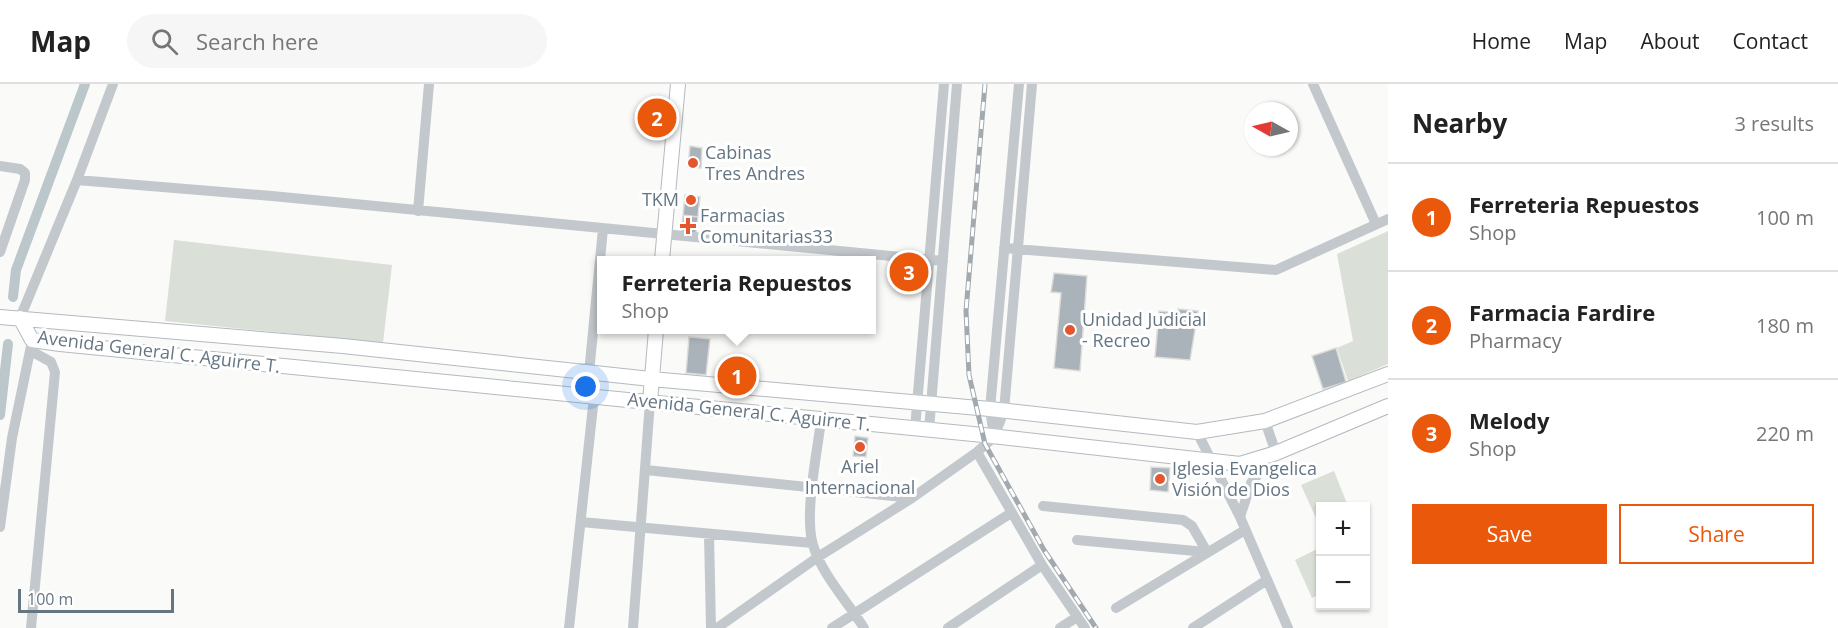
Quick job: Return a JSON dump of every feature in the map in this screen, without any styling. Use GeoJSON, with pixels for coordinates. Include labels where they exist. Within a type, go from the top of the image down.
{"type":"FeatureCollection","features":[{"type":"Feature","properties":{"kind":"street"},"geometry":{"type":"LineString","coordinates":[[11,318],[78,180],[113,84]]}},
{"type":"Feature","properties":{"kind":"street"},"geometry":{"type":"LineString","coordinates":[[418,211],[429,84]]}},
{"type":"Feature","properties":{"kind":"street"},"geometry":{"type":"LineString","coordinates":[[662,256],[678,84]]}},
{"type":"Feature","properties":{"kind":"street"},"geometry":{"type":"LineString","coordinates":[[922,429],[929,260],[944,84]]}},
{"type":"Feature","properties":{"kind":"street"},"geometry":{"type":"LineString","coordinates":[[924,404],[943,261],[957,84]]}},
{"type":"Feature","properties":{"kind":"street"},"geometry":{"type":"LineString","coordinates":[[997,410],[1004,248],[1019,84]]}},
{"type":"Feature","properties":{"kind":"street"},"geometry":{"type":"LineString","coordinates":[[717,628],[818,557],[912,498],[977,452],[994,436],[1018,249],[1032,84]]}},
{"type":"Feature","properties":{"kind":"street"},"geometry":{"type":"LineString","coordinates":[[1313,84],[1376,224]]}},
{"type":"Feature","properties":{"kind":"street"},"geometry":{"type":"LineString","coordinates":[[1017,110],[1030,111]]}},
{"type":"Feature","properties":{"kind":"street"},"geometry":{"type":"LineString","coordinates":[[0,166],[20,169],[25,173],[25,180],[1,246]]}},
{"type":"Feature","properties":{"kind":"street"},"geometry":{"type":"LineString","coordinates":[[78,180],[943,261]]}},
{"type":"Feature","properties":{"kind":"street"},"geometry":{"type":"LineString","coordinates":[[1004,248],[1276,270],[1388,219]]}},
{"type":"Feature","properties":{"kind":"street"},"geometry":{"type":"LineString","coordinates":[[601,256],[603,229]]}},
{"type":"Feature","properties":{"kind":"street"},"geometry":{"type":"LineString","coordinates":[[590,373],[597,295]]}},
{"type":"Feature","properties":{"kind":"street","name":"Avenida General C. Aguirre T."},"geometry":{"type":"LineString","coordinates":[[11,318],[31,346],[341,372],[650,402],[821,421],[994,436],[1240,464],[1276,453],[1388,406]]}},
{"type":"Feature","properties":{"kind":"street","name":"Avenida General C. Aguirre T."},"geometry":{"type":"LineString","coordinates":[[11,318],[343,346],[590,373],[997,410],[1197,432],[1265,421],[1388,374]]}},
{"type":"Feature","properties":{"kind":"street"},"geometry":{"type":"LineString","coordinates":[[633,628],[656,334]]}},
{"type":"Feature","properties":{"kind":"street"},"geometry":{"type":"LineString","coordinates":[[0,527],[12,438],[31,346],[51,362],[55,372],[31,628]]}},
{"type":"Feature","properties":{"kind":"street"},"geometry":{"type":"LineString","coordinates":[[341,372],[343,346]]}},
{"type":"Feature","properties":{"kind":"street"},"geometry":{"type":"LineString","coordinates":[[569,628],[594,397]]}},
{"type":"Feature","properties":{"kind":"street"},"geometry":{"type":"LineString","coordinates":[[821,421],[810,521],[812,543],[818,557],[864,628]]}},
{"type":"Feature","properties":{"kind":"street"},"geometry":{"type":"LineString","coordinates":[[1240,517],[1251,483],[1276,453],[1265,421]]}},
{"type":"Feature","properties":{"kind":"street"},"geometry":{"type":"LineString","coordinates":[[1197,432],[1240,517],[1288,628]]}},
{"type":"Feature","properties":{"kind":"street"},"geometry":{"type":"LineString","coordinates":[[977,452],[1042,565],[1085,628]]}},
{"type":"Feature","properties":{"kind":"street"},"geometry":{"type":"LineString","coordinates":[[646,470],[912,498]]}},
{"type":"Feature","properties":{"kind":"street"},"geometry":{"type":"LineString","coordinates":[[1043,506],[1183,520],[1192,526],[1207,552]]}},
{"type":"Feature","properties":{"kind":"street"},"geometry":{"type":"LineString","coordinates":[[831,628],[1011,513]]}},
{"type":"Feature","properties":{"kind":"street"},"geometry":{"type":"LineString","coordinates":[[581,522],[812,543]]}},
{"type":"Feature","properties":{"kind":"street"},"geometry":{"type":"LineString","coordinates":[[1116,608],[1245,530]]}},
{"type":"Feature","properties":{"kind":"street"},"geometry":{"type":"LineString","coordinates":[[709,534],[711,628]]}},
{"type":"Feature","properties":{"kind":"street"},"geometry":{"type":"LineString","coordinates":[[1077,540],[1207,552]]}},
{"type":"Feature","properties":{"kind":"street"},"geometry":{"type":"LineString","coordinates":[[948,628],[1042,565]]}},
{"type":"Feature","properties":{"kind":"street"},"geometry":{"type":"LineString","coordinates":[[1194,628],[1267,580]]}},
{"type":"Feature","properties":{"kind":"street"},"geometry":{"type":"LineString","coordinates":[[1060,628],[1077,617]]}},
{"type":"Feature","properties":{"kind":"shaded area"},"geometry":{"type":"Polygon","coordinates":[[[1388,231],[1388,364],[1348,381],[1337,348],[1353,341],[1337,254],[1388,231]]]}},
{"type":"Feature","properties":{"kind":"shaded area"},"geometry":{"type":"Polygon","coordinates":[[[174,240],[392,265],[383,343],[165,321],[174,240]]]}},
{"type":"Feature","properties":{"kind":"shaded area"},"geometry":{"type":"Polygon","coordinates":[[[1334,471],[1346,502],[1316,502],[1316,518],[1301,485],[1334,471]]]}},
{"type":"Feature","properties":{"kind":"shaded area"},"geometry":{"type":"Polygon","coordinates":[[[1316,550],[1316,596],[1312,598],[1295,560],[1316,550]]]}},
{"type":"Feature","properties":{"kind":"building"},"geometry":{"type":"Polygon","coordinates":[[[690,146],[702,148],[701,168],[688,167],[690,146]]]}},
{"type":"Feature","properties":{"kind":"building"},"geometry":{"type":"Polygon","coordinates":[[[685,195],[700,197],[698,217],[683,215],[685,195]]]}},
{"type":"Feature","properties":{"kind":"building"},"geometry":{"type":"Polygon","coordinates":[[[683,215],[698,217],[696,233],[682,232],[683,215]]]}},
{"type":"Feature","properties":{"kind":"building"},"geometry":{"type":"Polygon","coordinates":[[[903,266],[916,268],[915,277],[902,275],[903,266]]]}},
{"type":"Feature","properties":{"kind":"building","name":"Unidad Judicial - Recreo"},"geometry":{"type":"Polygon","coordinates":[[[1054,273],[1087,276],[1080,371],[1054,368],[1061,293],[1051,292],[1054,273]]]}},
{"type":"Feature","properties":{"kind":"building"},"geometry":{"type":"Polygon","coordinates":[[[1178,309],[1198,311],[1190,360],[1155,357],[1159,311],[1178,313],[1178,309]]]}},
{"type":"Feature","properties":{"kind":"building"},"geometry":{"type":"Polygon","coordinates":[[[689,337],[710,339],[706,375],[686,373],[689,337]]]}},
{"type":"Feature","properties":{"kind":"building"},"geometry":{"type":"Polygon","coordinates":[[[1336,348],[1346,382],[1323,389],[1312,356],[1336,348]]]}},
{"type":"Feature","properties":{"kind":"building"},"geometry":{"type":"Polygon","coordinates":[[[731,369],[742,370],[741,380],[730,379],[731,369]]]}},
{"type":"Feature","properties":{"kind":"building"},"geometry":{"type":"Polygon","coordinates":[[[742,370],[753,370],[752,380],[741,380],[742,370]]]}},
{"type":"Feature","properties":{"kind":"building","name":"Ariel Internacional"},"geometry":{"type":"Polygon","coordinates":[[[855,436],[868,438],[866,457],[853,456],[855,436]]]}},
{"type":"Feature","properties":{"kind":"building","name":"Iglesia Evangelica Visión de Dios"},"geometry":{"type":"Polygon","coordinates":[[[1151,467],[1170,468],[1168,492],[1150,490],[1151,467]]]}},
{"type":"Feature","properties":{"kind":"waterway"},"geometry":{"type":"LineString","coordinates":[[13,297],[16,270],[85,84]]}},
{"type":"Feature","properties":{"kind":"waterway"},"geometry":{"type":"LineString","coordinates":[[0,415],[8,344]]}},
{"type":"Feature","properties":{"kind":"railway"},"geometry":{"type":"LineString","coordinates":[[985,84],[966,311],[969,375],[985,444],[1044,550],[1096,628]]}},
{"type":"Feature","properties":{"kind":"place","name":"Farmacia Fardire"},"geometry":{"type":"Point","coordinates":[657,118]}},
{"type":"Feature","properties":{"kind":"place","name":"Cabinas Tres Andres"},"geometry":{"type":"Point","coordinates":[693,163]}},
{"type":"Feature","properties":{"kind":"place","name":"TKM"},"geometry":{"type":"Point","coordinates":[691,200]}},
{"type":"Feature","properties":{"kind":"place","name":"Farmacias Comunitarias33"},"geometry":{"type":"Point","coordinates":[688,226]}},
{"type":"Feature","properties":{"kind":"place","name":"Melody"},"geometry":{"type":"Point","coordinates":[909,272]}},
{"type":"Feature","properties":{"kind":"place","name":"Unidad Judicial - Recreo"},"geometry":{"type":"Point","coordinates":[1070,330]}},
{"type":"Feature","properties":{"kind":"place","name":"Ferreteria Repuestos"},"geometry":{"type":"Point","coordinates":[737,376]}},
{"type":"Feature","properties":{"kind":"place","name":"Ariel Internacional"},"geometry":{"type":"Point","coordinates":[860,447]}},
{"type":"Feature","properties":{"kind":"place","name":"Iglesia Evangelica Visión de Dios"},"geometry":{"type":"Point","coordinates":[1160,479]}}]}
